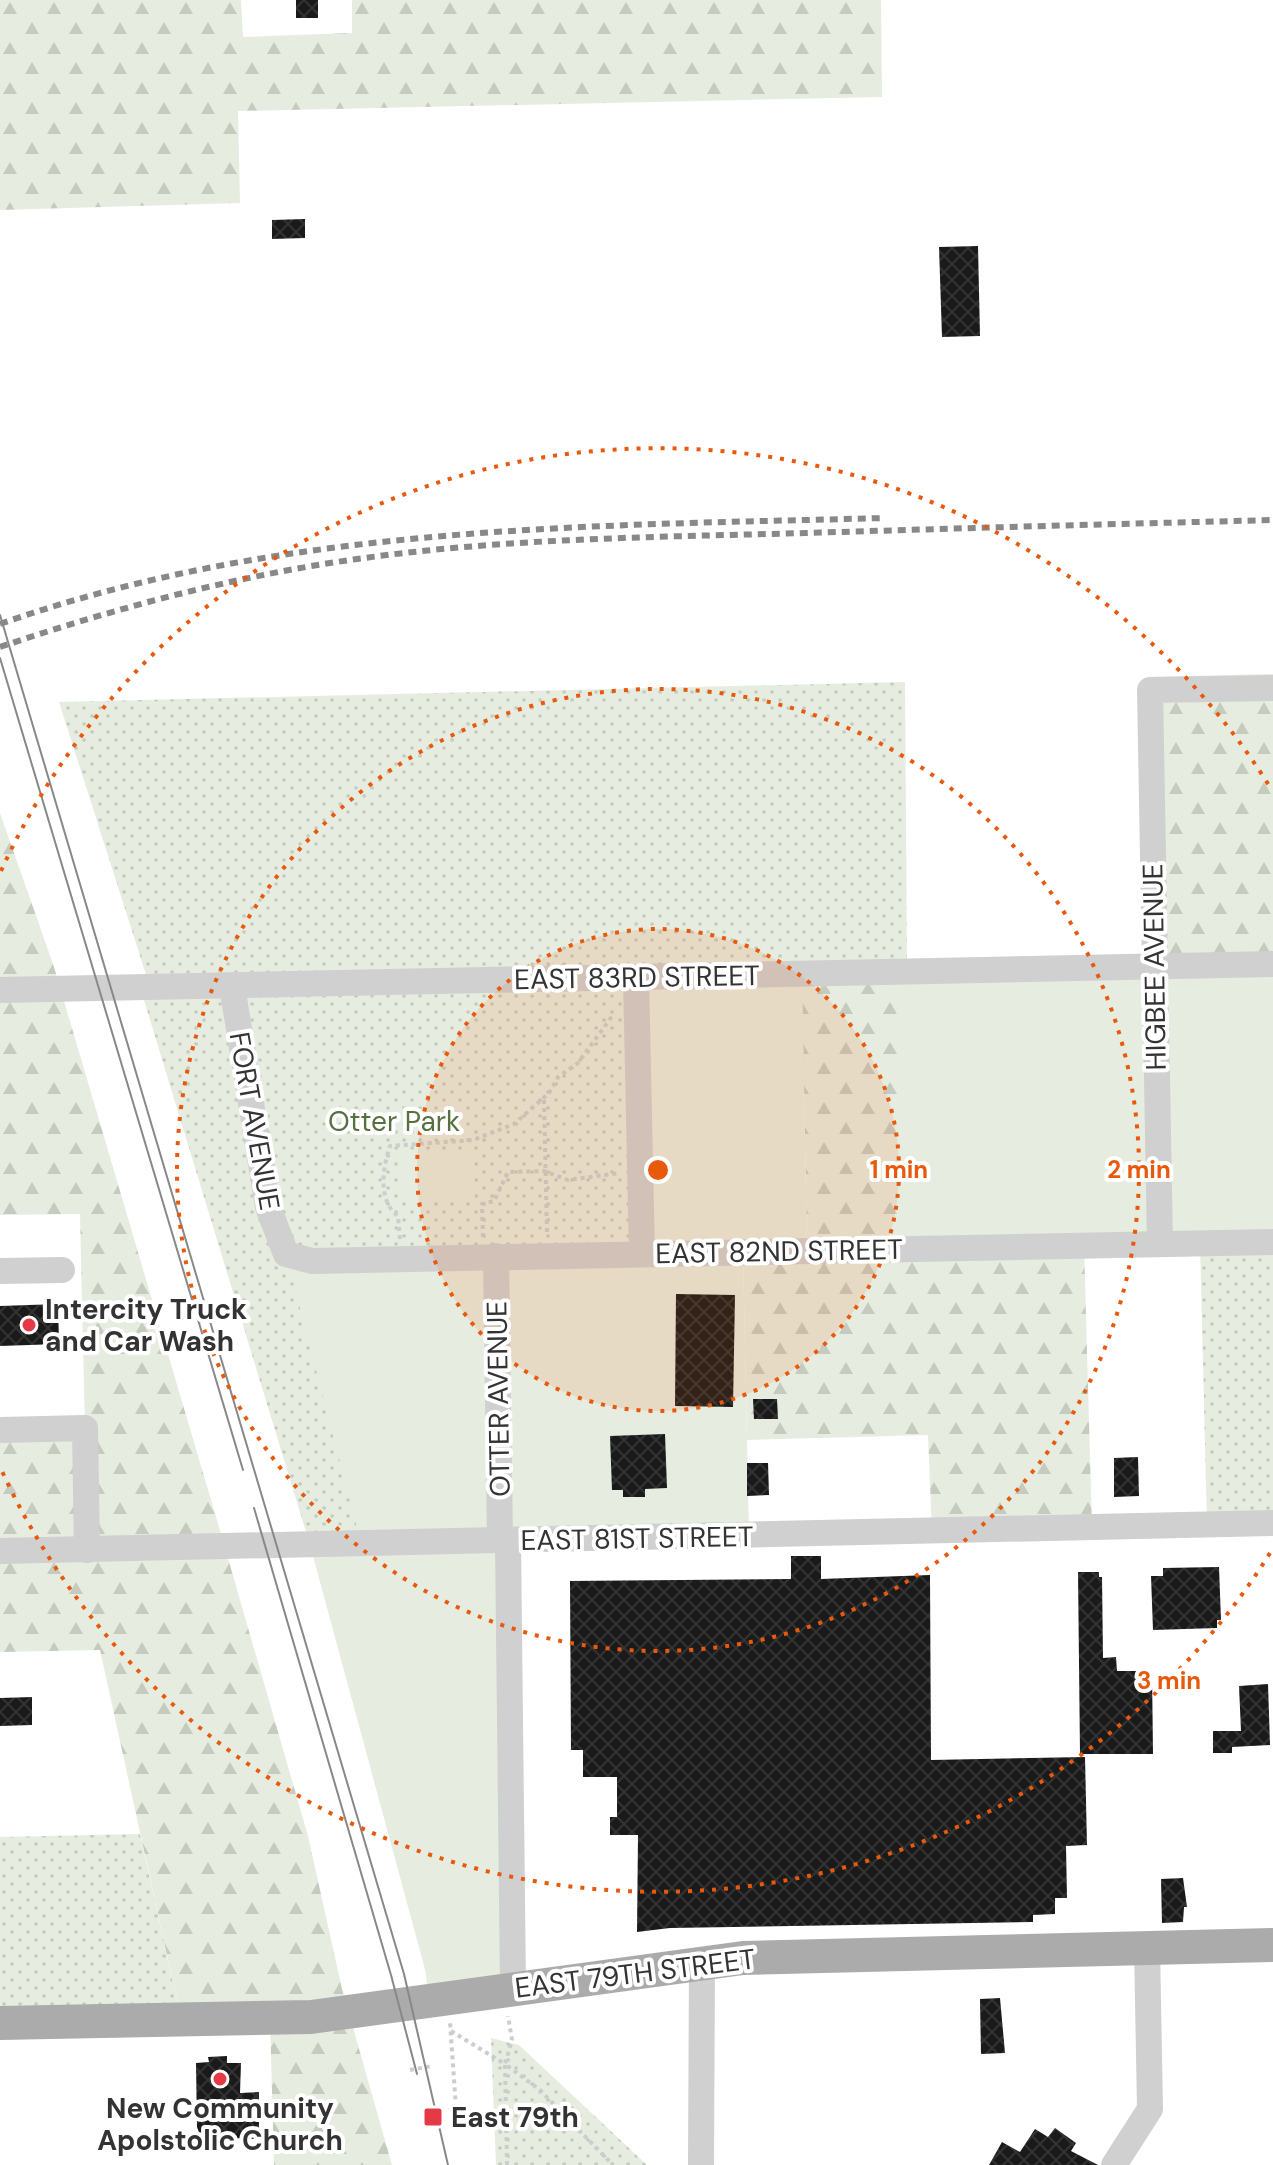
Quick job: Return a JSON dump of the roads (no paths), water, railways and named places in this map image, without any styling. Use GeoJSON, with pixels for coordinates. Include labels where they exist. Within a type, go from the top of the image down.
{"type":"FeatureCollection","features":[{"type":"Feature","properties":{"kind":"main road","name":"EAST 79TH STREET"},"geometry":{"type":"LineString","coordinates":[[0,2023],[311,2017],[510,2000],[702,1961],[1147,1946],[1273,1945]]}},
{"type":"Feature","properties":{"kind":"street","name":"HIGBEE AVENUE"},"geometry":{"type":"LineString","coordinates":[[1160,1244],[1150,690],[1273,688]]}},
{"type":"Feature","properties":{"kind":"street","name":"EAST 83RD STREET"},"geometry":{"type":"LineString","coordinates":[[0,990],[1273,964]]}},
{"type":"Feature","properties":{"kind":"street"},"geometry":{"type":"LineString","coordinates":[[636,978],[642,1254]]}},
{"type":"Feature","properties":{"kind":"street","name":"FORT AVENUE"},"geometry":{"type":"LineString","coordinates":[[232,986],[268,1207],[286,1254]]}},
{"type":"Feature","properties":{"kind":"street","name":"EAST 82ND STREET"},"geometry":{"type":"LineString","coordinates":[[286,1254],[312,1261],[489,1247],[642,1254],[1273,1242]]}},
{"type":"Feature","properties":{"kind":"street","name":"OTTER AVENUE"},"geometry":{"type":"LineString","coordinates":[[489,1247],[504,1541],[510,2000]]}},
{"type":"Feature","properties":{"kind":"street"},"geometry":{"type":"LineString","coordinates":[[0,1271],[62,1270]]}},
{"type":"Feature","properties":{"kind":"street"},"geometry":{"type":"LineString","coordinates":[[0,1430],[85,1428],[87,1550]]}},
{"type":"Feature","properties":{"kind":"street","name":"EAST 81ST STREET"},"geometry":{"type":"LineString","coordinates":[[0,1551],[1273,1523]]}},
{"type":"Feature","properties":{"kind":"street"},"geometry":{"type":"LineString","coordinates":[[1114,2165],[1150,2109],[1147,1946]]}},
{"type":"Feature","properties":{"kind":"street"},"geometry":{"type":"LineString","coordinates":[[701,2165],[702,1961]]}},
{"type":"Feature","properties":{"kind":"tram line"},"geometry":{"type":"LineString","coordinates":[[0,615],[404,1974],[448,2165]]}},
{"type":"Feature","properties":{"kind":"tram line"},"geometry":{"type":"LineString","coordinates":[[0,658],[243,1470]]}},
{"type":"Feature","properties":{"kind":"tram line"},"geometry":{"type":"LineString","coordinates":[[254,1508],[391,1975],[417,2074]]}},
{"type":"Feature","properties":{"kind":"railway"},"geometry":{"type":"LineString","coordinates":[[0,624],[107,591],[216,566],[327,549],[438,536],[549,529],[885,518]]}},
{"type":"Feature","properties":{"kind":"railway"},"geometry":{"type":"LineString","coordinates":[[0,647],[132,606],[221,584],[311,566],[413,552],[638,537],[1273,520]]}},
{"type":"Feature","properties":{"kind":"place","name":"Intercity Truck and Car Wash"},"geometry":{"type":"Point","coordinates":[29,1325]}},
{"type":"Feature","properties":{"kind":"place","name":"New Community Apolstolic Church"},"geometry":{"type":"Point","coordinates":[220,2079]}},
{"type":"Feature","properties":{"kind":"place","name":"East 79th"},"geometry":{"type":"Point","coordinates":[433,2117]}},
{"type":"Feature","properties":{"kind":"park label","name":"Otter Park"},"geometry":{"type":"Point","coordinates":[394,1121]}}]}
